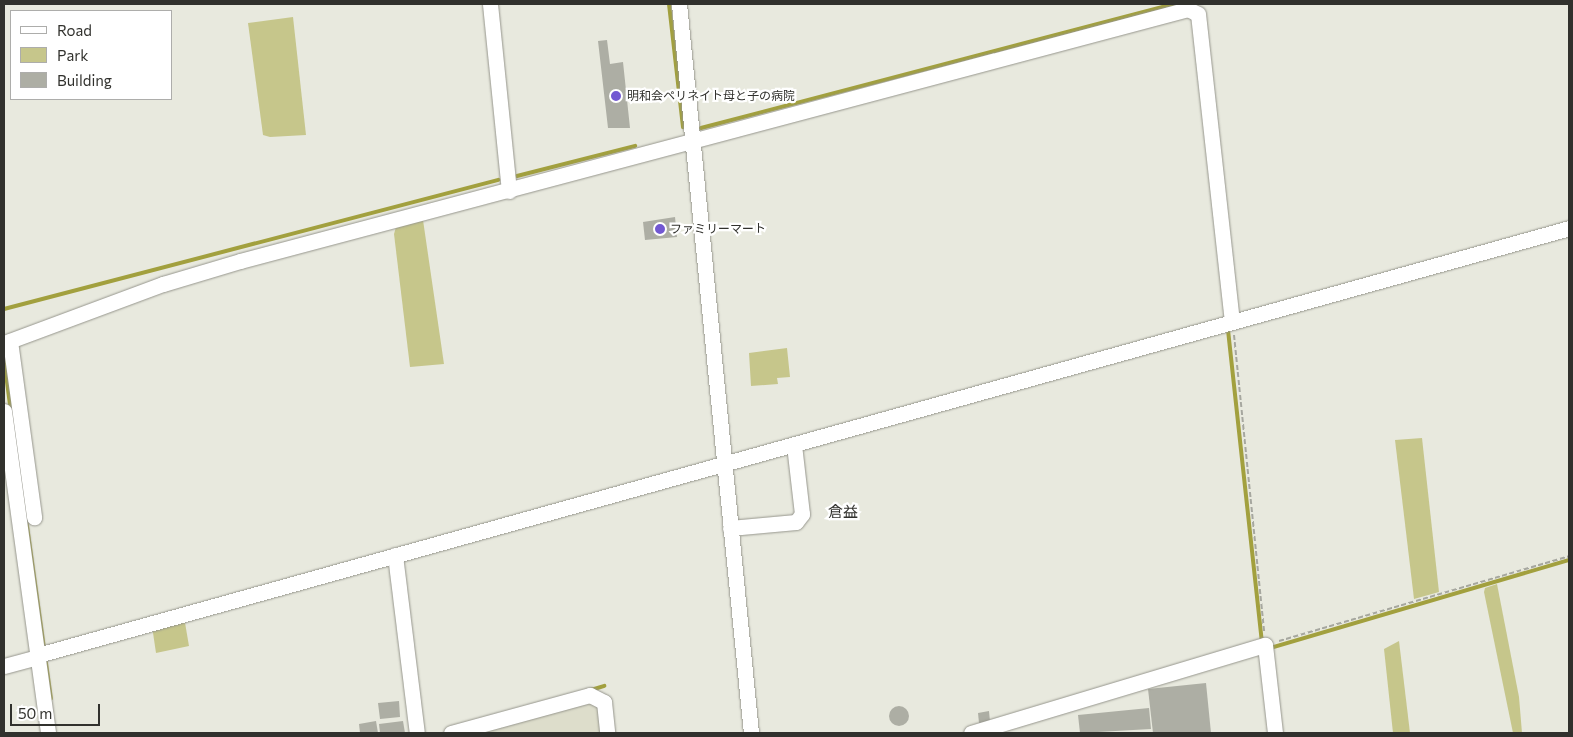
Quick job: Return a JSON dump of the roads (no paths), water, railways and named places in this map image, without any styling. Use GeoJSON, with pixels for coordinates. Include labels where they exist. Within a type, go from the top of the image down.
{"type":"FeatureCollection","features":[{"type":"Feature","properties":{"kind":"street"},"geometry":{"type":"LineString","coordinates":[[490,4],[509,191]]}},
{"type":"Feature","properties":{"kind":"street"},"geometry":{"type":"LineString","coordinates":[[679,4],[720,465],[730,528],[751,733]]}},
{"type":"Feature","properties":{"kind":"street"},"geometry":{"type":"LineString","coordinates":[[34,517],[7,342],[164,284],[1188,6],[1198,14],[1232,321]]}},
{"type":"Feature","properties":{"kind":"street"},"geometry":{"type":"LineString","coordinates":[[4,666],[41,654],[1569,228]]}},
{"type":"Feature","properties":{"kind":"street"},"geometry":{"type":"LineString","coordinates":[[4,411],[41,654],[48,733]]}},
{"type":"Feature","properties":{"kind":"street"},"geometry":{"type":"LineString","coordinates":[[730,528],[796,522],[802,514],[794,445]]}},
{"type":"Feature","properties":{"kind":"street"},"geometry":{"type":"LineString","coordinates":[[395,555],[417,733]]}},
{"type":"Feature","properties":{"kind":"street"},"geometry":{"type":"LineString","coordinates":[[971,733],[1263,645],[1275,733]]}},
{"type":"Feature","properties":{"kind":"street"},"geometry":{"type":"LineString","coordinates":[[451,733],[590,695],[604,702],[607,733]]}},
{"type":"Feature","properties":{"kind":"waterway"},"geometry":{"type":"LineString","coordinates":[[669,4],[683,127]]}},
{"type":"Feature","properties":{"kind":"waterway"},"geometry":{"type":"LineString","coordinates":[[701,128],[1173,4]]}},
{"type":"Feature","properties":{"kind":"waterway"},"geometry":{"type":"LineString","coordinates":[[517,176],[635,146]]}},
{"type":"Feature","properties":{"kind":"waterway"},"geometry":{"type":"LineString","coordinates":[[4,309],[498,180]]}},
{"type":"Feature","properties":{"kind":"waterway"},"geometry":{"type":"LineString","coordinates":[[1228,330],[1262,643]]}},
{"type":"Feature","properties":{"kind":"waterway"},"geometry":{"type":"LineString","coordinates":[[4,359],[11,412]]}},
{"type":"Feature","properties":{"kind":"waterway"},"geometry":{"type":"LineString","coordinates":[[18,461],[44,649]]}},
{"type":"Feature","properties":{"kind":"waterway"},"geometry":{"type":"LineString","coordinates":[[1270,648],[1569,560]]}},
{"type":"Feature","properties":{"kind":"waterway"},"geometry":{"type":"LineString","coordinates":[[45,656],[51,699]]}},
{"type":"Feature","properties":{"kind":"waterway"},"geometry":{"type":"LineString","coordinates":[[591,690],[604,686]]}},
{"type":"Feature","properties":{"kind":"place","name":"明和会ペリネイト母と子の病院"},"geometry":{"type":"Point","coordinates":[616,96]}},
{"type":"Feature","properties":{"kind":"place","name":"ファミリーマート"},"geometry":{"type":"Point","coordinates":[660,229]}},
{"type":"Feature","properties":{"kind":"district","name":"倉益"},"geometry":{"type":"Point","coordinates":[843,512]}}]}
